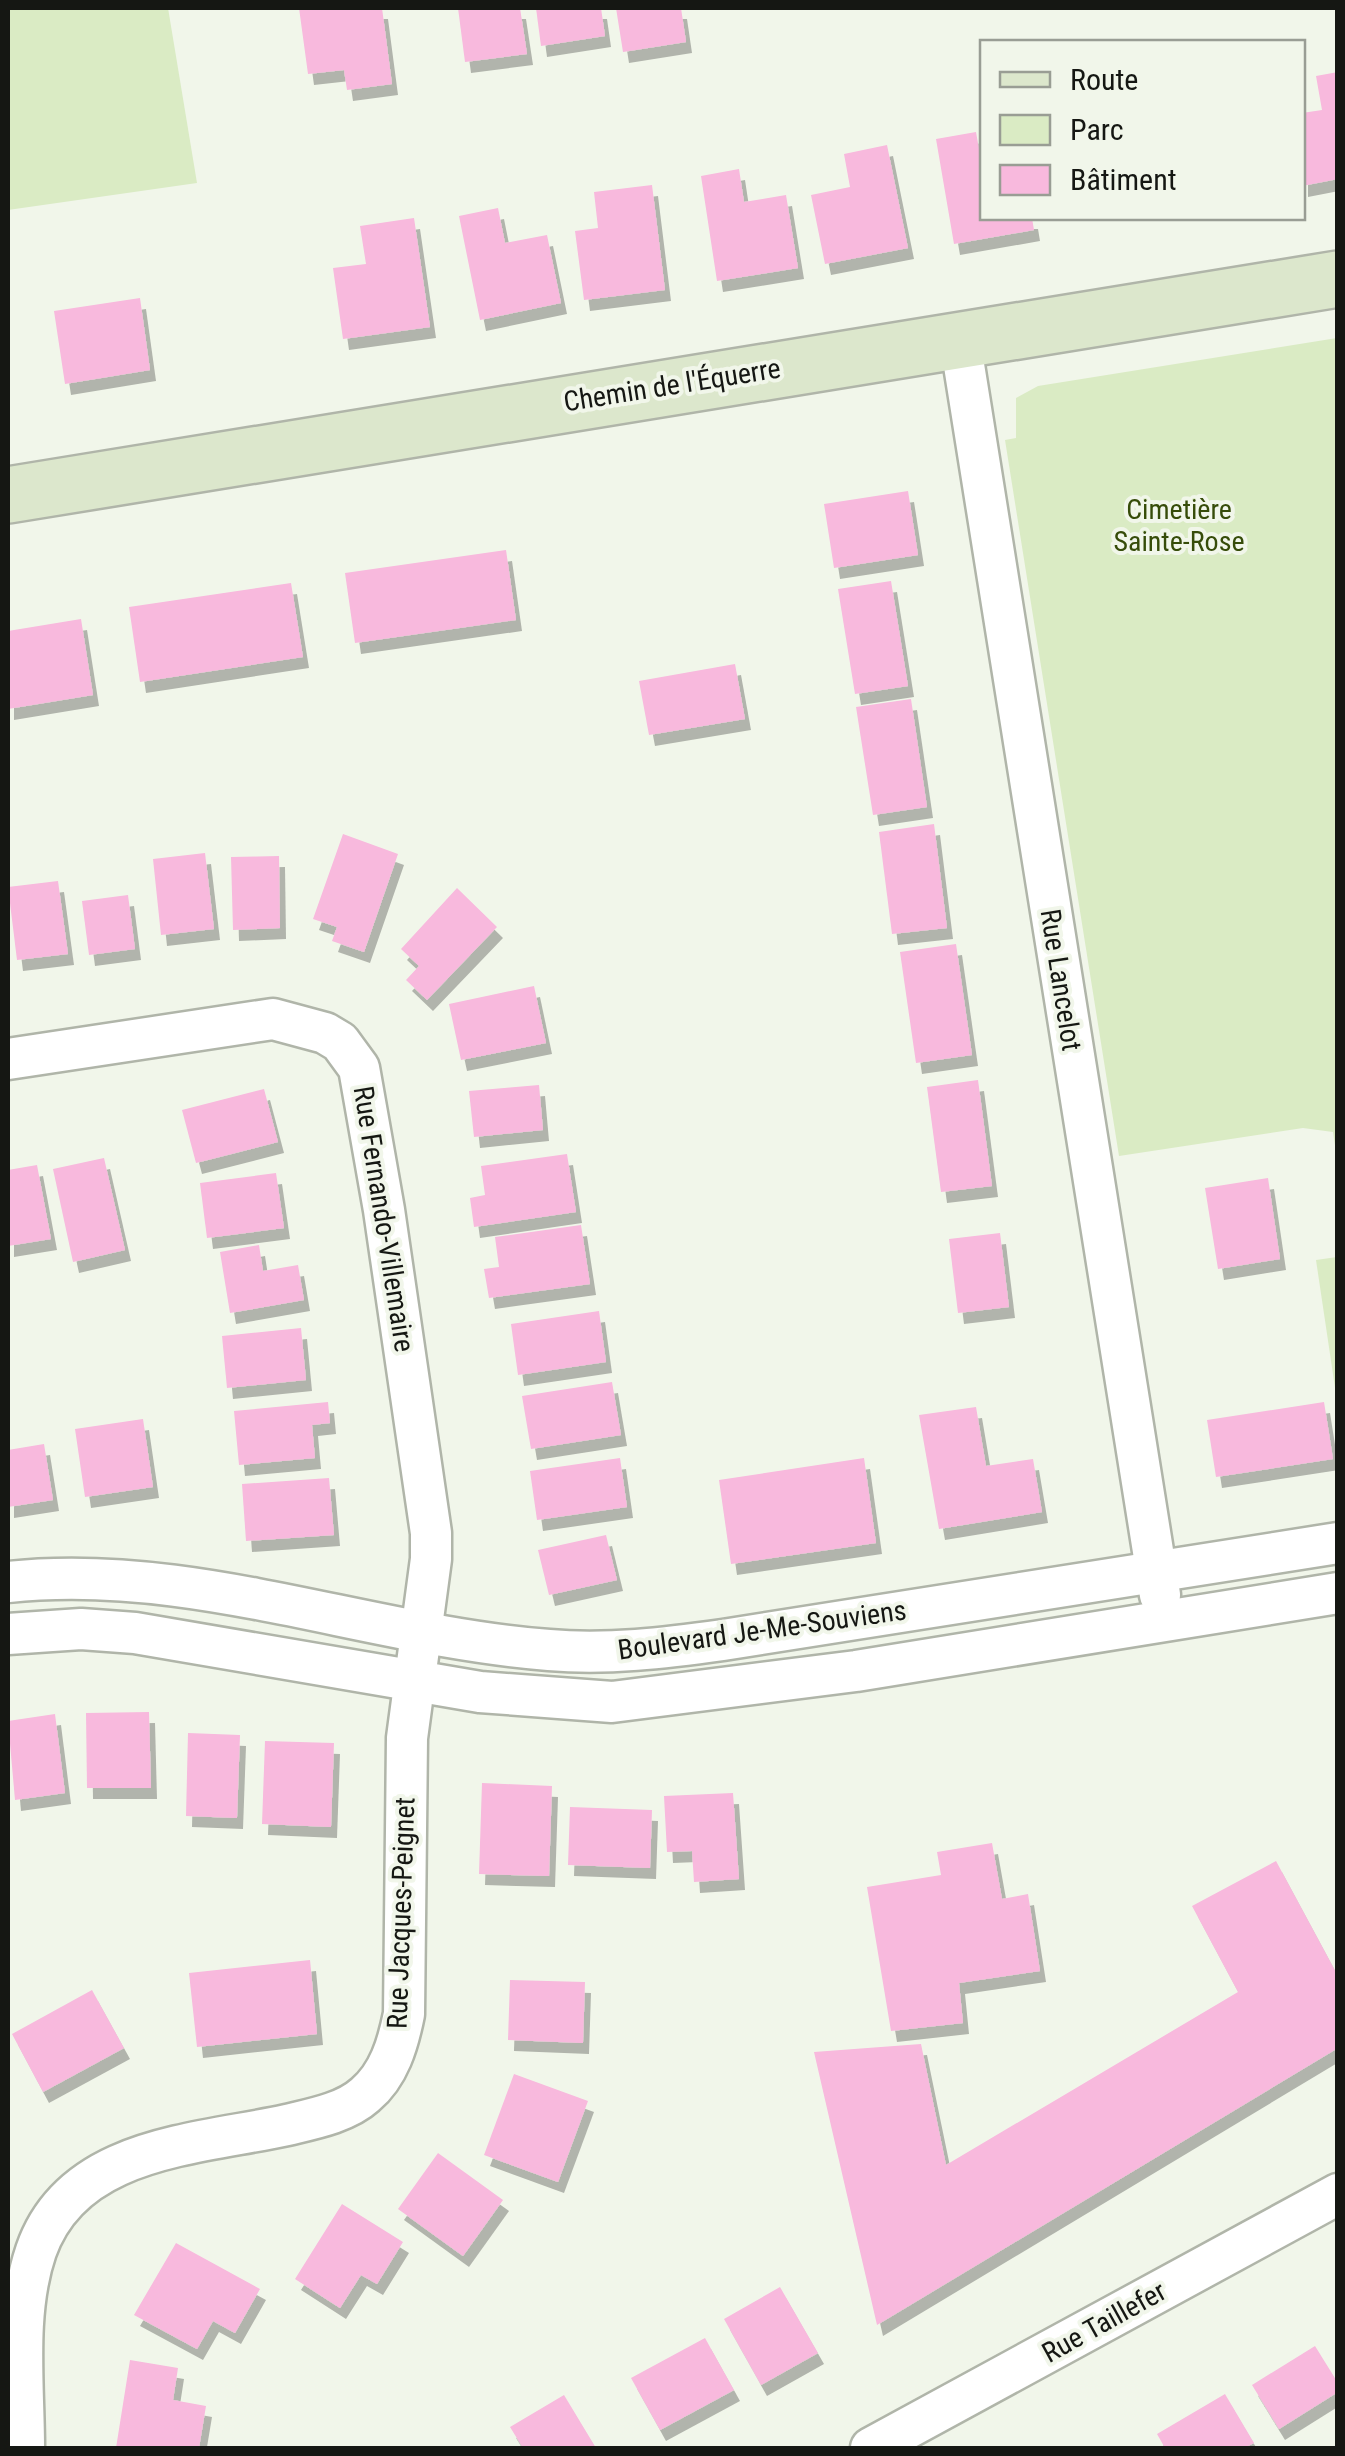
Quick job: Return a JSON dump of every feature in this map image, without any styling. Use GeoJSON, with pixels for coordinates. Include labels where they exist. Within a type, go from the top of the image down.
{"type":"FeatureCollection","features":[{"type":"Feature","properties":{"kind":"street","name":"Chemin de l'Équerre"},"geometry":{"type":"LineString","coordinates":[[8,494],[1338,279]]}},
{"type":"Feature","properties":{"kind":"street","name":"Rue Lancelot"},"geometry":{"type":"LineString","coordinates":[[960,340],[1164,1620]]}},
{"type":"Feature","properties":{"kind":"street","name":"Rue Fernando-Villemaire"},"geometry":{"type":"LineString","coordinates":[[8,1058],[273,1019],[325,1032],[351,1055],[364,1089],[428,1512],[432,1559],[413,1680]]}},
{"type":"Feature","properties":{"kind":"street","name":"Boulevard Je-Me-Souviens"},"geometry":{"type":"LineString","coordinates":[[8,1582],[120,1580],[550,1650],[658,1648],[1338,1542]]}},
{"type":"Feature","properties":{"kind":"street","name":"Boulevard Je-Me-Souviens"},"geometry":{"type":"LineString","coordinates":[[8,1634],[81,1630],[136,1633],[547,1700],[643,1701],[1338,1593]]}},
{"type":"Feature","properties":{"kind":"street","name":"Rue Jacques-Peignet"},"geometry":{"type":"LineString","coordinates":[[24,2448],[29,2274],[43,2234],[66,2199],[98,2174],[139,2156],[294,2123],[348,2106],[376,2083],[395,2052],[404,2014],[405,1772],[413,1680]]}},
{"type":"Feature","properties":{"kind":"street","name":"Rue Taillefer"},"geometry":{"type":"LineString","coordinates":[[871,2448],[1338,2194]]}},
{"type":"Feature","properties":{"kind":"green space"},"geometry":{"type":"Polygon","coordinates":[[[8,8],[168,8],[197,183],[8,210],[8,8]]]}},
{"type":"Feature","properties":{"kind":"green space","name":"Cimetière Sainte-Rose"},"geometry":{"type":"Polygon","coordinates":[[[1337,338],[1337,1159],[1333,1132],[1303,1128],[1119,1156],[1005,440],[1016,438],[1016,398],[1038,386],[1337,338]]]}},
{"type":"Feature","properties":{"kind":"green space"},"geometry":{"type":"Polygon","coordinates":[[[1338,1257],[1337,1401],[1316,1260],[1338,1257]]]}},
{"type":"Feature","properties":{"kind":"building"},"geometry":{"type":"Polygon","coordinates":[[[299,8],[382,8],[392,84],[347,90],[344,70],[308,74],[299,8]]]}},
{"type":"Feature","properties":{"kind":"building"},"geometry":{"type":"Polygon","coordinates":[[[458,8],[520,8],[527,54],[465,62],[458,8]]]}},
{"type":"Feature","properties":{"kind":"building"},"geometry":{"type":"Polygon","coordinates":[[[536,8],[601,8],[605,36],[541,46],[536,8]]]}},
{"type":"Feature","properties":{"kind":"building"},"geometry":{"type":"Polygon","coordinates":[[[616,8],[681,8],[686,42],[623,52],[616,8]]]}},
{"type":"Feature","properties":{"kind":"building"},"geometry":{"type":"Polygon","coordinates":[[[1338,72],[1338,179],[1305,185],[1305,113],[1322,110],[1316,76],[1338,72]]]}},
{"type":"Feature","properties":{"kind":"building"},"geometry":{"type":"Polygon","coordinates":[[[976,132],[980,220],[1032,220],[1034,230],[954,244],[936,139],[976,132]]]}},
{"type":"Feature","properties":{"kind":"building"},"geometry":{"type":"Polygon","coordinates":[[[887,145],[908,248],[825,264],[811,195],[850,187],[844,154],[887,145]]]}},
{"type":"Feature","properties":{"kind":"building"},"geometry":{"type":"Polygon","coordinates":[[[739,169],[744,202],[786,195],[798,268],[717,281],[701,176],[739,169]]]}},
{"type":"Feature","properties":{"kind":"building"},"geometry":{"type":"Polygon","coordinates":[[[652,185],[665,290],[584,300],[575,231],[598,228],[594,192],[652,185]]]}},
{"type":"Feature","properties":{"kind":"building"},"geometry":{"type":"Polygon","coordinates":[[[498,208],[505,243],[547,235],[561,303],[480,320],[459,216],[498,208]]]}},
{"type":"Feature","properties":{"kind":"building"},"geometry":{"type":"Polygon","coordinates":[[[414,218],[430,327],[343,339],[333,268],[366,264],[360,226],[414,218]]]}},
{"type":"Feature","properties":{"kind":"building"},"geometry":{"type":"Polygon","coordinates":[[[140,298],[150,370],[65,384],[54,311],[140,298]]]}},
{"type":"Feature","properties":{"kind":"building"},"geometry":{"type":"Polygon","coordinates":[[[908,491],[918,555],[834,568],[824,504],[908,491]]]}},
{"type":"Feature","properties":{"kind":"building"},"geometry":{"type":"Polygon","coordinates":[[[506,550],[516,620],[355,643],[345,573],[506,550]]]}},
{"type":"Feature","properties":{"kind":"building"},"geometry":{"type":"Polygon","coordinates":[[[891,581],[908,686],[855,694],[838,589],[891,581]]]}},
{"type":"Feature","properties":{"kind":"building"},"geometry":{"type":"Polygon","coordinates":[[[291,583],[303,657],[140,682],[129,607],[291,583]]]}},
{"type":"Feature","properties":{"kind":"building"},"geometry":{"type":"Polygon","coordinates":[[[81,619],[93,695],[8,709],[8,631],[81,619]]]}},
{"type":"Feature","properties":{"kind":"building"},"geometry":{"type":"Polygon","coordinates":[[[735,664],[745,719],[649,735],[639,681],[735,664]]]}},
{"type":"Feature","properties":{"kind":"building"},"geometry":{"type":"Polygon","coordinates":[[[911,699],[927,807],[873,815],[856,707],[911,699]]]}},
{"type":"Feature","properties":{"kind":"building"},"geometry":{"type":"Polygon","coordinates":[[[934,824],[947,928],[892,934],[879,832],[934,824]]]}},
{"type":"Feature","properties":{"kind":"building"},"geometry":{"type":"Polygon","coordinates":[[[343,834],[398,854],[364,952],[332,941],[337,927],[313,919],[343,834]]]}},
{"type":"Feature","properties":{"kind":"building"},"geometry":{"type":"Polygon","coordinates":[[[205,853],[214,929],[161,935],[153,859],[205,853]]]}},
{"type":"Feature","properties":{"kind":"building"},"geometry":{"type":"Polygon","coordinates":[[[279,856],[280,928],[233,930],[231,857],[279,856]]]}},
{"type":"Feature","properties":{"kind":"building"},"geometry":{"type":"Polygon","coordinates":[[[58,881],[68,954],[17,960],[8,887],[58,881]]]}},
{"type":"Feature","properties":{"kind":"building"},"geometry":{"type":"Polygon","coordinates":[[[457,888],[497,927],[427,1000],[406,980],[419,966],[401,949],[457,888]]]}},
{"type":"Feature","properties":{"kind":"building"},"geometry":{"type":"Polygon","coordinates":[[[128,895],[135,949],[89,955],[82,901],[128,895]]]}},
{"type":"Feature","properties":{"kind":"building"},"geometry":{"type":"Polygon","coordinates":[[[956,944],[972,1055],[916,1063],[900,952],[956,944]]]}},
{"type":"Feature","properties":{"kind":"building"},"geometry":{"type":"Polygon","coordinates":[[[534,986],[546,1043],[461,1060],[449,1004],[534,986]]]}},
{"type":"Feature","properties":{"kind":"building"},"geometry":{"type":"Polygon","coordinates":[[[978,1080],[992,1186],[941,1192],[927,1087],[978,1080]]]}},
{"type":"Feature","properties":{"kind":"building"},"geometry":{"type":"Polygon","coordinates":[[[539,1085],[543,1130],[474,1137],[469,1091],[539,1085]]]}},
{"type":"Feature","properties":{"kind":"building"},"geometry":{"type":"Polygon","coordinates":[[[264,1089],[278,1142],[196,1163],[182,1110],[264,1089]]]}},
{"type":"Feature","properties":{"kind":"building"},"geometry":{"type":"Polygon","coordinates":[[[567,1154],[576,1212],[474,1227],[470,1198],[485,1195],[481,1166],[567,1154]]]}},
{"type":"Feature","properties":{"kind":"building"},"geometry":{"type":"Polygon","coordinates":[[[104,1158],[125,1250],[73,1262],[53,1169],[104,1158]]]}},
{"type":"Feature","properties":{"kind":"building"},"geometry":{"type":"Polygon","coordinates":[[[37,1165],[51,1239],[8,1246],[8,1170],[37,1165]]]}},
{"type":"Feature","properties":{"kind":"building"},"geometry":{"type":"Polygon","coordinates":[[[276,1173],[284,1228],[207,1238],[200,1183],[276,1173]]]}},
{"type":"Feature","properties":{"kind":"building"},"geometry":{"type":"Polygon","coordinates":[[[1268,1178],[1280,1259],[1218,1269],[1205,1188],[1268,1178]]]}},
{"type":"Feature","properties":{"kind":"building"},"geometry":{"type":"Polygon","coordinates":[[[581,1225],[590,1284],[489,1298],[484,1269],[499,1267],[495,1237],[581,1225]]]}},
{"type":"Feature","properties":{"kind":"building"},"geometry":{"type":"Polygon","coordinates":[[[1000,1233],[1009,1307],[958,1313],[949,1239],[1000,1233]]]}},
{"type":"Feature","properties":{"kind":"building"},"geometry":{"type":"Polygon","coordinates":[[[259,1245],[263,1271],[298,1265],[304,1300],[230,1313],[220,1252],[259,1245]]]}},
{"type":"Feature","properties":{"kind":"building"},"geometry":{"type":"Polygon","coordinates":[[[599,1311],[606,1362],[518,1375],[511,1324],[599,1311]]]}},
{"type":"Feature","properties":{"kind":"building"},"geometry":{"type":"Polygon","coordinates":[[[301,1328],[306,1380],[227,1388],[222,1336],[301,1328]]]}},
{"type":"Feature","properties":{"kind":"building"},"geometry":{"type":"Polygon","coordinates":[[[612,1382],[621,1435],[531,1449],[522,1396],[612,1382]]]}},
{"type":"Feature","properties":{"kind":"building"},"geometry":{"type":"Polygon","coordinates":[[[328,1402],[330,1423],[312,1425],[315,1458],[239,1465],[234,1411],[328,1402]]]}},
{"type":"Feature","properties":{"kind":"building"},"geometry":{"type":"Polygon","coordinates":[[[1324,1402],[1333,1459],[1216,1477],[1207,1420],[1324,1402]]]}},
{"type":"Feature","properties":{"kind":"building"},"geometry":{"type":"Polygon","coordinates":[[[976,1407],[986,1466],[1033,1459],[1042,1512],[939,1529],[919,1415],[976,1407]]]}},
{"type":"Feature","properties":{"kind":"building"},"geometry":{"type":"Polygon","coordinates":[[[143,1419],[153,1487],[85,1497],[75,1429],[143,1419]]]}},
{"type":"Feature","properties":{"kind":"building"},"geometry":{"type":"Polygon","coordinates":[[[44,1444],[53,1500],[8,1507],[8,1450],[44,1444]]]}},
{"type":"Feature","properties":{"kind":"building"},"geometry":{"type":"Polygon","coordinates":[[[620,1458],[627,1507],[537,1520],[530,1471],[620,1458]]]}},
{"type":"Feature","properties":{"kind":"building"},"geometry":{"type":"Polygon","coordinates":[[[864,1458],[876,1543],[731,1564],[719,1480],[864,1458]]]}},
{"type":"Feature","properties":{"kind":"building"},"geometry":{"type":"Polygon","coordinates":[[[329,1478],[334,1535],[246,1541],[242,1484],[329,1478]]]}},
{"type":"Feature","properties":{"kind":"building"},"geometry":{"type":"Polygon","coordinates":[[[606,1535],[617,1580],[549,1595],[538,1550],[606,1535]]]}},
{"type":"Feature","properties":{"kind":"building"},"geometry":{"type":"Polygon","coordinates":[[[149,1712],[151,1788],[87,1788],[86,1713],[149,1712]]]}},
{"type":"Feature","properties":{"kind":"building"},"geometry":{"type":"Polygon","coordinates":[[[55,1714],[65,1793],[15,1800],[8,1721],[55,1714]]]}},
{"type":"Feature","properties":{"kind":"building"},"geometry":{"type":"Polygon","coordinates":[[[188,1733],[240,1735],[237,1818],[186,1816],[188,1733]]]}},
{"type":"Feature","properties":{"kind":"building"},"geometry":{"type":"Polygon","coordinates":[[[265,1741],[334,1743],[331,1827],[262,1824],[265,1741]]]}},
{"type":"Feature","properties":{"kind":"building"},"geometry":{"type":"Polygon","coordinates":[[[482,1783],[552,1786],[549,1876],[479,1874],[482,1783]]]}},
{"type":"Feature","properties":{"kind":"building"},"geometry":{"type":"Polygon","coordinates":[[[733,1793],[739,1879],[694,1882],[692,1851],[667,1852],[664,1796],[733,1793]]]}},
{"type":"Feature","properties":{"kind":"building"},"geometry":{"type":"Polygon","coordinates":[[[570,1807],[652,1810],[650,1868],[568,1865],[570,1807]]]}},
{"type":"Feature","properties":{"kind":"building"},"geometry":{"type":"Polygon","coordinates":[[[992,1843],[1002,1899],[1028,1894],[1040,1971],[959,1983],[963,2023],[891,2031],[867,1887],[941,1875],[937,1852],[992,1843]]]}},
{"type":"Feature","properties":{"kind":"building"},"geometry":{"type":"Polygon","coordinates":[[[1276,1861],[1338,1976],[1338,2048],[877,2325],[814,2052],[921,2044],[946,2165],[1238,1992],[1192,1906],[1276,1861]]]}},
{"type":"Feature","properties":{"kind":"building"},"geometry":{"type":"Polygon","coordinates":[[[310,1960],[317,2034],[197,2047],[189,1973],[310,1960]]]}},
{"type":"Feature","properties":{"kind":"building"},"geometry":{"type":"Polygon","coordinates":[[[510,1980],[585,1982],[583,2043],[508,2040],[510,1980]]]}},
{"type":"Feature","properties":{"kind":"building"},"geometry":{"type":"Polygon","coordinates":[[[92,1990],[124,2048],[43,2092],[12,2034],[92,1990]]]}},
{"type":"Feature","properties":{"kind":"building"},"geometry":{"type":"Polygon","coordinates":[[[514,2074],[588,2101],[558,2182],[484,2155],[514,2074]]]}},
{"type":"Feature","properties":{"kind":"building"},"geometry":{"type":"Polygon","coordinates":[[[438,2153],[503,2200],[463,2256],[398,2209],[438,2153]]]}},
{"type":"Feature","properties":{"kind":"building"},"geometry":{"type":"Polygon","coordinates":[[[342,2204],[403,2242],[377,2284],[361,2275],[340,2308],[295,2279],[342,2204]]]}},
{"type":"Feature","properties":{"kind":"building"},"geometry":{"type":"Polygon","coordinates":[[[176,2243],[260,2289],[235,2333],[213,2321],[197,2349],[134,2315],[176,2243]]]}},
{"type":"Feature","properties":{"kind":"building"},"geometry":{"type":"Polygon","coordinates":[[[780,2287],[818,2353],[761,2385],[724,2319],[780,2287]]]}},
{"type":"Feature","properties":{"kind":"building"},"geometry":{"type":"Polygon","coordinates":[[[705,2338],[734,2390],[660,2430],[631,2378],[705,2338]]]}},
{"type":"Feature","properties":{"kind":"building"},"geometry":{"type":"Polygon","coordinates":[[[1315,2346],[1338,2383],[1338,2392],[1279,2429],[1252,2385],[1315,2346]]]}},
{"type":"Feature","properties":{"kind":"building"},"geometry":{"type":"Polygon","coordinates":[[[130,2360],[178,2368],[173,2400],[206,2406],[199,2448],[116,2448],[130,2360]]]}},
{"type":"Feature","properties":{"kind":"building"},"geometry":{"type":"Polygon","coordinates":[[[1225,2394],[1254,2443],[1244,2448],[1165,2448],[1157,2434],[1225,2394]]]}},
{"type":"Feature","properties":{"kind":"building"},"geometry":{"type":"Polygon","coordinates":[[[564,2395],[596,2448],[523,2448],[510,2427],[564,2395]]]}}]}
